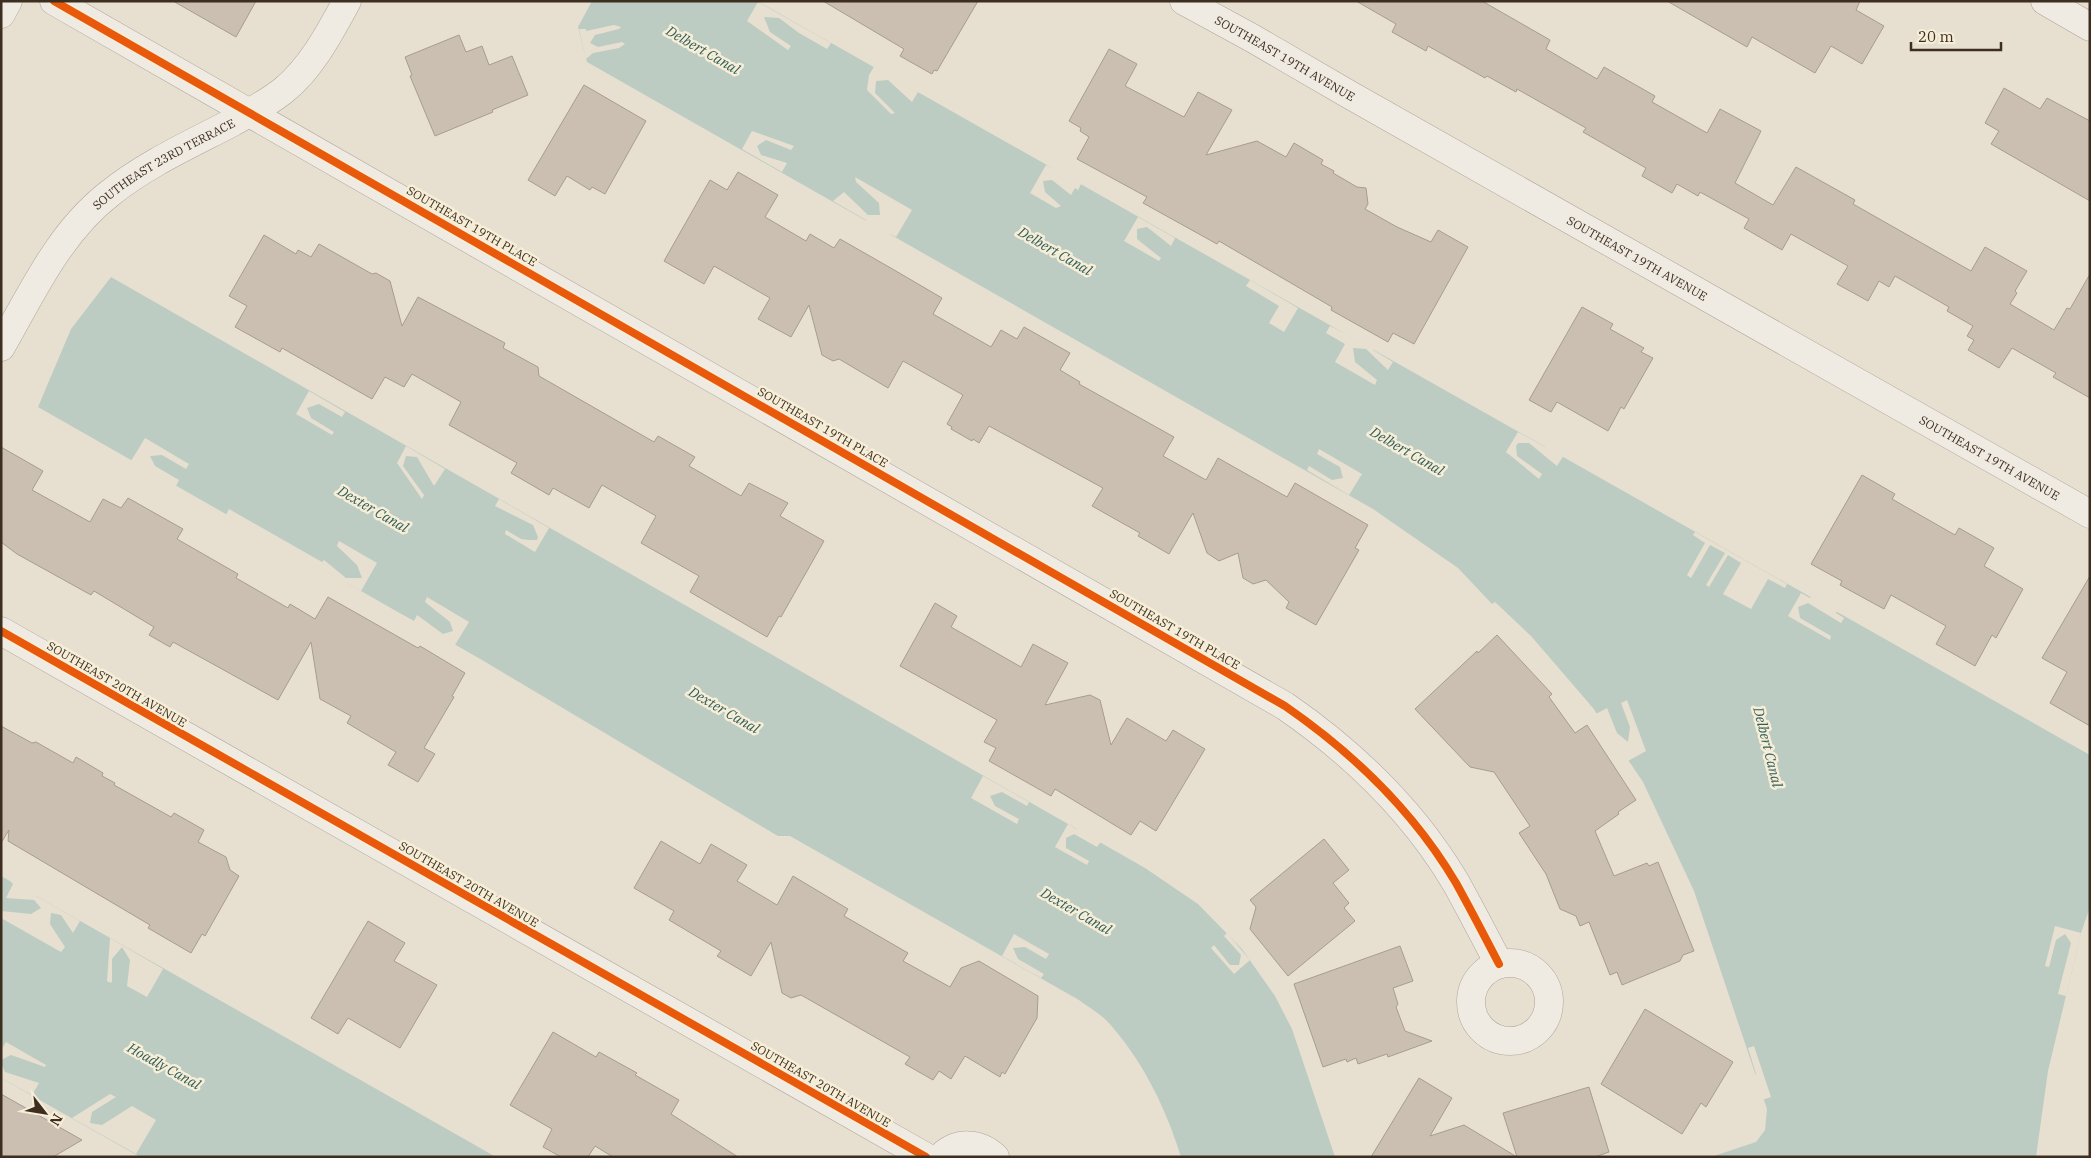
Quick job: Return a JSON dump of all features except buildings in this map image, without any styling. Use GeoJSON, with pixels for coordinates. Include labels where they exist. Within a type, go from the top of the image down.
{"type":"FeatureCollection","features":[{"type":"Feature","properties":{"kind":"street"},"geometry":{"type":"LineString","coordinates":[[1,14],[8,1]]}},
{"type":"Feature","properties":{"kind":"street","name":"SOUTHEAST 19TH PLACE"},"geometry":{"type":"LineString","coordinates":[[54,1],[1285,706],[1338,744],[1411,820],[1456,883],[1499,964]]}},
{"type":"Feature","properties":{"kind":"street","name":"SOUTHEAST 23RD TERRACE"},"geometry":{"type":"LineString","coordinates":[[1,347],[59,247],[89,212],[125,181],[250,112],[278,94],[300,74],[330,32],[347,1]]}},
{"type":"Feature","properties":{"kind":"street","name":"SOUTHEAST 19TH AVENUE"},"geometry":{"type":"LineString","coordinates":[[1184,1],[2090,514]]}},
{"type":"Feature","properties":{"kind":"street"},"geometry":{"type":"LineString","coordinates":[[2045,1],[2090,27]]}},
{"type":"Feature","properties":{"kind":"street","name":"SOUTHEAST 20TH AVENUE"},"geometry":{"type":"LineString","coordinates":[[1,631],[926,1157]]}},
{"type":"Feature","properties":{"kind":"street"},"geometry":{"type":"LineString","coordinates":[[941,1157],[948,1150],[960,1145],[972,1145],[984,1149],[995,1157]]}},
{"type":"Feature","properties":{"kind":"water","name":"Delbert Canal"},"geometry":{"type":"Polygon","coordinates":[[[592,1],[757,1],[2090,755],[2090,907],[2081,933],[2048,1071],[2036,1157],[1711,1157],[1756,1142],[1765,1130],[1767,1109],[1694,891],[1643,782],[1593,708],[1531,636],[1495,602],[1492,604],[1458,568],[1373,509],[587,62],[578,27],[592,1]]]}},
{"type":"Feature","properties":{"kind":"water","name":"Dexter Canal"},"geometry":{"type":"Polygon","coordinates":[[[111,277],[1145,868],[1198,904],[1242,949],[1275,996],[1292,1029],[1335,1157],[1181,1157],[1168,1120],[1152,1085],[1131,1051],[1107,1021],[1079,1000],[790,836],[778,836],[482,660],[38,407],[71,329],[111,277]]]}},
{"type":"Feature","properties":{"kind":"water","name":"Hoadly Canal"},"geometry":{"type":"Polygon","coordinates":[[[1,876],[496,1157],[140,1157],[1,1078],[1,876]]]}},
{"type":"Feature","properties":{"kind":"pier"},"geometry":{"type":"Polygon","coordinates":[[[758,2],[831,43],[827,49],[799,33],[779,18],[764,17],[770,32],[791,46],[788,50],[747,21],[758,2]]]}},
{"type":"Feature","properties":{"kind":"pier"},"geometry":{"type":"Polygon","coordinates":[[[614,25],[621,27],[595,35],[590,43],[598,47],[622,42],[625,44],[619,48],[593,53],[586,59],[579,29],[586,29],[586,31],[614,25]]]}},
{"type":"Feature","properties":{"kind":"pier"},"geometry":{"type":"Polygon","coordinates":[[[875,65],[918,92],[912,102],[888,80],[876,81],[875,93],[895,113],[891,114],[867,90],[869,75],[875,65]]]}},
{"type":"Feature","properties":{"kind":"pier"},"geometry":{"type":"Polygon","coordinates":[[[752,131],[794,146],[791,150],[766,140],[757,146],[761,155],[787,163],[782,172],[742,149],[752,131]]]}},
{"type":"Feature","properties":{"kind":"pier"},"geometry":{"type":"Polygon","coordinates":[[[1046,165],[1082,182],[1078,190],[1075,188],[1071,195],[1052,180],[1043,181],[1045,192],[1061,206],[1056,208],[1030,193],[1046,165]]]}},
{"type":"Feature","properties":{"kind":"pier"},"geometry":{"type":"Polygon","coordinates":[[[855,177],[912,210],[896,237],[890,234],[888,236],[865,223],[866,220],[833,201],[844,192],[868,215],[880,215],[879,203],[856,182],[855,177]]]}},
{"type":"Feature","properties":{"kind":"pier"},"geometry":{"type":"Polygon","coordinates":[[[1138,217],[1175,238],[1171,246],[1147,227],[1137,229],[1137,239],[1161,258],[1159,261],[1124,241],[1138,217]]]}},
{"type":"Feature","properties":{"kind":"pier"},"geometry":{"type":"Polygon","coordinates":[[[1250,280],[1298,308],[1284,332],[1269,323],[1279,306],[1246,286],[1250,280]]]}},
{"type":"Feature","properties":{"kind":"pier"},"geometry":{"type":"Polygon","coordinates":[[[1330,326],[1374,348],[1373,350],[1393,362],[1388,370],[1366,349],[1353,348],[1355,362],[1377,380],[1375,385],[1335,362],[1345,344],[1326,333],[1330,326]]]}},
{"type":"Feature","properties":{"kind":"pier"},"geometry":{"type":"Polygon","coordinates":[[[309,391],[345,412],[342,417],[319,404],[307,408],[311,418],[334,432],[332,435],[296,414],[309,391]]]}},
{"type":"Feature","properties":{"kind":"pier"},"geometry":{"type":"Polygon","coordinates":[[[1518,432],[1564,455],[1557,466],[1529,443],[1518,443],[1516,446],[1517,456],[1542,474],[1539,479],[1506,452],[1518,432]]]}},
{"type":"Feature","properties":{"kind":"pier"},"geometry":{"type":"Polygon","coordinates":[[[145,438],[189,464],[186,469],[162,455],[150,456],[155,466],[179,480],[176,486],[131,461],[145,438]]]}},
{"type":"Feature","properties":{"kind":"pier"},"geometry":{"type":"Polygon","coordinates":[[[406,446],[445,469],[434,486],[417,457],[406,456],[403,466],[424,495],[422,499],[397,463],[406,446]]]}},
{"type":"Feature","properties":{"kind":"pier"},"geometry":{"type":"Polygon","coordinates":[[[1319,449],[1362,474],[1349,495],[1307,470],[1309,466],[1332,480],[1343,478],[1340,467],[1317,454],[1319,449]]]}},
{"type":"Feature","properties":{"kind":"pier"},"geometry":{"type":"Polygon","coordinates":[[[499,499],[549,528],[535,552],[505,534],[506,530],[521,539],[537,540],[538,537],[533,525],[495,506],[499,499]]]}},
{"type":"Feature","properties":{"kind":"pier"},"geometry":{"type":"Polygon","coordinates":[[[229,509],[322,562],[324,560],[346,578],[362,578],[357,565],[337,546],[339,541],[377,563],[361,591],[226,515],[229,509]]]}},
{"type":"Feature","properties":{"kind":"pier"},"geometry":{"type":"Polygon","coordinates":[[[1695,532],[1787,584],[1785,588],[1768,579],[1751,609],[1723,594],[1741,563],[1728,555],[1709,587],[1706,585],[1725,553],[1710,545],[1691,578],[1687,575],[1705,543],[1693,535],[1695,532]]]}},
{"type":"Feature","properties":{"kind":"pier"},"geometry":{"type":"Polygon","coordinates":[[[1801,593],[1810,598],[1812,596],[1837,611],[1836,613],[1844,618],[1841,623],[1808,603],[1798,607],[1800,618],[1831,636],[1830,640],[1788,616],[1801,593]]]}},
{"type":"Feature","properties":{"kind":"pier"},"geometry":{"type":"Polygon","coordinates":[[[427,597],[469,622],[455,645],[493,667],[492,669],[399,616],[401,614],[414,621],[417,615],[443,634],[453,631],[450,622],[425,602],[427,597]]]}},
{"type":"Feature","properties":{"kind":"pier"},"geometry":{"type":"Polygon","coordinates":[[[1627,700],[1646,751],[1628,761],[1596,714],[1607,708],[1617,733],[1628,742],[1630,727],[1621,703],[1627,700]]]}},
{"type":"Feature","properties":{"kind":"pier"},"geometry":{"type":"Polygon","coordinates":[[[983,776],[1029,802],[1027,806],[1002,792],[990,796],[995,806],[1019,819],[1017,824],[971,798],[983,776]]]}},
{"type":"Feature","properties":{"kind":"pier"},"geometry":{"type":"Polygon","coordinates":[[[1068,824],[1076,829],[1078,826],[1102,840],[1097,847],[1074,834],[1066,838],[1066,848],[1089,861],[1087,865],[1055,847],[1068,824]]]}},
{"type":"Feature","properties":{"kind":"pier"},"geometry":{"type":"Polygon","coordinates":[[[13,879],[38,894],[36,896],[80,921],[73,933],[61,915],[51,913],[50,924],[65,947],[61,952],[1,918],[1,911],[31,914],[41,908],[34,900],[6,898],[13,884],[11,882],[13,879]]]}},
{"type":"Feature","properties":{"kind":"pier"},"geometry":{"type":"Polygon","coordinates":[[[2055,926],[2081,933],[2066,996],[2058,994],[2071,943],[2065,934],[2056,940],[2049,967],[2045,966],[2055,926]]]}},
{"type":"Feature","properties":{"kind":"pier"},"geometry":{"type":"Polygon","coordinates":[[[1227,933],[1250,960],[1234,974],[1211,948],[1214,945],[1230,965],[1239,965],[1241,955],[1224,936],[1227,933]]]}},
{"type":"Feature","properties":{"kind":"pier"},"geometry":{"type":"Polygon","coordinates":[[[1014,934],[1049,954],[1046,959],[1025,947],[1013,948],[1018,959],[1044,974],[1041,978],[1002,956],[1014,934]]]}},
{"type":"Feature","properties":{"kind":"pier"},"geometry":{"type":"Polygon","coordinates":[[[110,938],[163,969],[147,997],[127,986],[130,960],[122,947],[112,959],[112,981],[111,983],[107,981],[110,938]]]}},
{"type":"Feature","properties":{"kind":"pier"},"geometry":{"type":"Polygon","coordinates":[[[6,1042],[46,1065],[45,1067],[11,1055],[1,1060],[1,1050],[6,1042]]]}},
{"type":"Feature","properties":{"kind":"pier"},"geometry":{"type":"Polygon","coordinates":[[[1754,1046],[1771,1097],[1762,1100],[1753,1076],[1756,1074],[1748,1048],[1754,1046]]]}},
{"type":"Feature","properties":{"kind":"pier"},"geometry":{"type":"Polygon","coordinates":[[[1,1063],[5,1072],[39,1083],[32,1095],[1,1078],[1,1063]]]}},
{"type":"Feature","properties":{"kind":"pier"},"geometry":{"type":"Polygon","coordinates":[[[110,1094],[116,1097],[92,1112],[90,1123],[102,1125],[132,1106],[156,1120],[136,1154],[72,1118],[110,1094]]]}},
{"type":"Feature","properties":{"kind":"cycle path"},"geometry":{"type":"LineString","coordinates":[[54,1],[1285,706],[1358,764],[1401,808],[1421,832],[1456,883],[1499,964]]}},
{"type":"Feature","properties":{"kind":"cycle path"},"geometry":{"type":"LineString","coordinates":[[1,631],[926,1157]]}}]}
